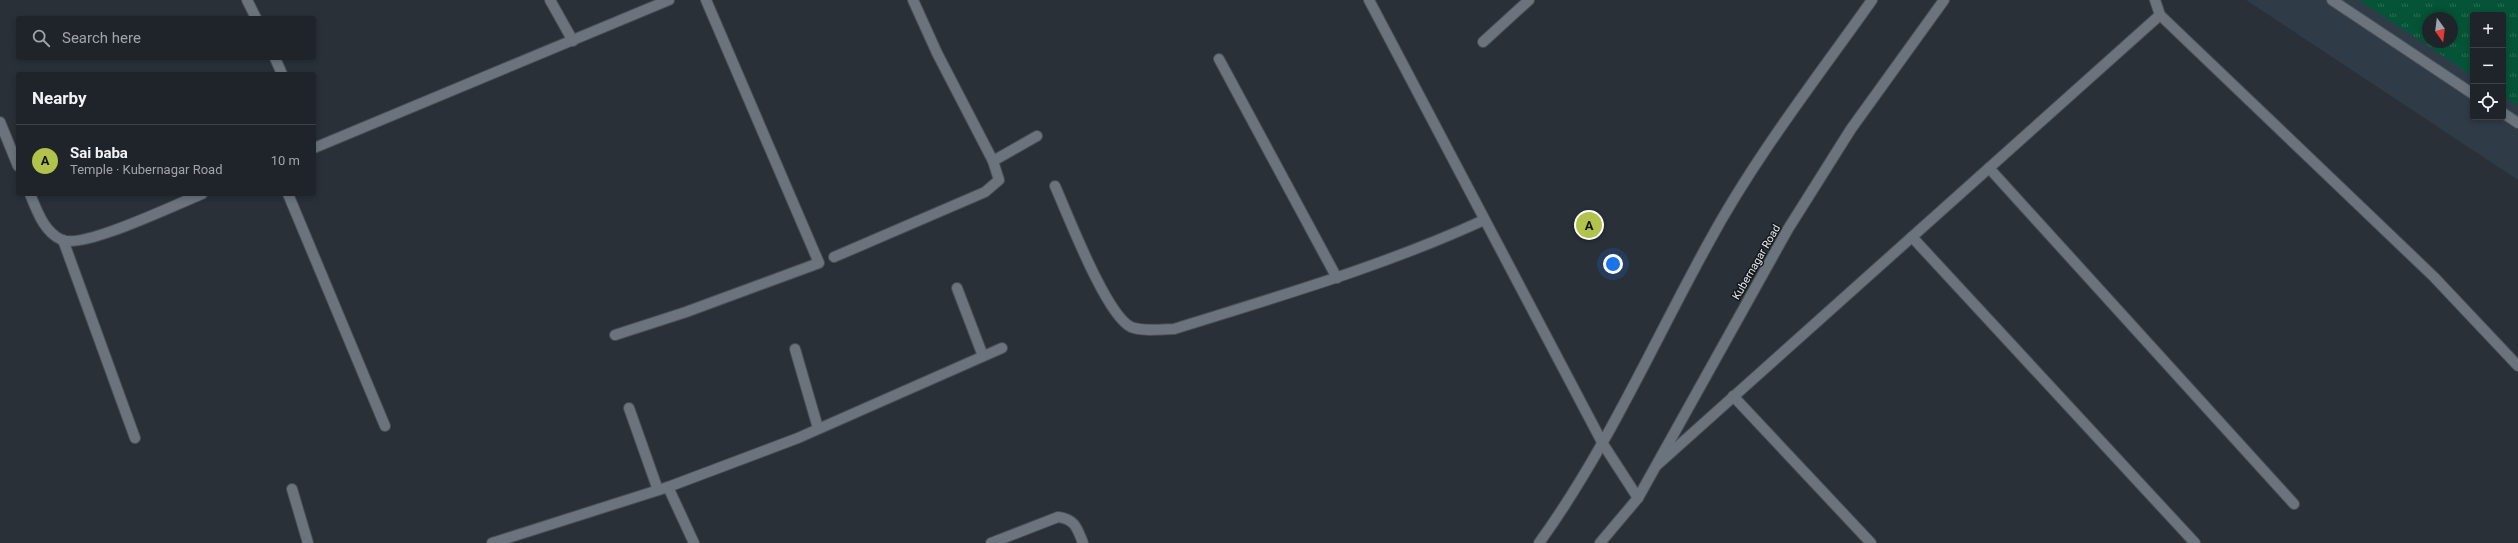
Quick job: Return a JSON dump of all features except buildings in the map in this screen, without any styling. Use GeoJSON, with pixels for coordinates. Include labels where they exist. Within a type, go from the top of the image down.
{"type":"FeatureCollection","features":[{"type":"Feature","properties":{"kind":"street"},"geometry":{"type":"LineString","coordinates":[[247,0],[255,16]]}},
{"type":"Feature","properties":{"kind":"street"},"geometry":{"type":"LineString","coordinates":[[550,0],[573,41]]}},
{"type":"Feature","properties":{"kind":"street"},"geometry":{"type":"LineString","coordinates":[[316,147],[669,0]]}},
{"type":"Feature","properties":{"kind":"street"},"geometry":{"type":"LineString","coordinates":[[615,335],[686,312],[819,263],[706,0]]}},
{"type":"Feature","properties":{"kind":"street"},"geometry":{"type":"LineString","coordinates":[[834,257],[985,192],[999,180],[993,161],[937,53],[913,0]]}},
{"type":"Feature","properties":{"kind":"street"},"geometry":{"type":"LineString","coordinates":[[1369,0],[1603,444],[1638,498]]}},
{"type":"Feature","properties":{"kind":"street"},"geometry":{"type":"LineString","coordinates":[[1483,42],[1529,0]]}},
{"type":"Feature","properties":{"kind":"street"},"geometry":{"type":"LineString","coordinates":[[1544,541],[1603,444],[1710,240],[1768,147],[1872,0]]}},
{"type":"Feature","properties":{"kind":"street","name":"Kubernagar Road"},"geometry":{"type":"LineString","coordinates":[[1600,543],[1638,498],[1788,229],[1851,129],[1944,0]]}},
{"type":"Feature","properties":{"kind":"street"},"geometry":{"type":"LineString","coordinates":[[2154,0],[2160,15],[2434,277],[2518,366]]}},
{"type":"Feature","properties":{"kind":"street"},"geometry":{"type":"LineString","coordinates":[[2332,0],[2470,92]]}},
{"type":"Feature","properties":{"kind":"street"},"geometry":{"type":"LineString","coordinates":[[1657,465],[2160,15]]}},
{"type":"Feature","properties":{"kind":"street"},"geometry":{"type":"LineString","coordinates":[[1219,59],[1337,278]]}},
{"type":"Feature","properties":{"kind":"street"},"geometry":{"type":"LineString","coordinates":[[276,60],[281,72]]}},
{"type":"Feature","properties":{"kind":"street"},"geometry":{"type":"LineString","coordinates":[[2506,115],[2518,123]]}},
{"type":"Feature","properties":{"kind":"street"},"geometry":{"type":"LineString","coordinates":[[0,122],[16,161]]}},
{"type":"Feature","properties":{"kind":"street"},"geometry":{"type":"LineString","coordinates":[[993,161],[1037,136]]}},
{"type":"Feature","properties":{"kind":"street"},"geometry":{"type":"LineString","coordinates":[[1989,168],[2294,504]]}},
{"type":"Feature","properties":{"kind":"street"},"geometry":{"type":"LineString","coordinates":[[1055,186],[1109,303],[1131,327],[1150,330],[1174,329],[1337,278],[1440,240],[1484,220]]}},
{"type":"Feature","properties":{"kind":"street"},"geometry":{"type":"LineString","coordinates":[[31,196],[38,214],[50,232],[63,240],[76,242],[96,237],[197,196]]}},
{"type":"Feature","properties":{"kind":"street"},"geometry":{"type":"LineString","coordinates":[[289,196],[385,426]]}},
{"type":"Feature","properties":{"kind":"street"},"geometry":{"type":"LineString","coordinates":[[1912,237],[2195,543]]}},
{"type":"Feature","properties":{"kind":"street"},"geometry":{"type":"LineString","coordinates":[[63,240],[135,438]]}},
{"type":"Feature","properties":{"kind":"street"},"geometry":{"type":"LineString","coordinates":[[957,288],[983,356]]}},
{"type":"Feature","properties":{"kind":"street"},"geometry":{"type":"LineString","coordinates":[[492,543],[668,487],[818,428],[1002,348]]}},
{"type":"Feature","properties":{"kind":"street"},"geometry":{"type":"LineString","coordinates":[[795,349],[818,428]]}},
{"type":"Feature","properties":{"kind":"street"},"geometry":{"type":"LineString","coordinates":[[1733,396],[1871,543]]}},
{"type":"Feature","properties":{"kind":"street"},"geometry":{"type":"LineString","coordinates":[[629,408],[658,490]]}},
{"type":"Feature","properties":{"kind":"street"},"geometry":{"type":"LineString","coordinates":[[668,487],[694,543]]}},
{"type":"Feature","properties":{"kind":"street"},"geometry":{"type":"LineString","coordinates":[[292,489],[308,543]]}},
{"type":"Feature","properties":{"kind":"street"},"geometry":{"type":"LineString","coordinates":[[990,543],[1058,518],[1070,519],[1076,525],[1083,543]]}},
{"type":"Feature","properties":{"kind":"shaded area"},"geometry":{"type":"Polygon","coordinates":[[[2246,0],[2518,0],[2518,180],[2246,0]]]}},
{"type":"Feature","properties":{"kind":"green space"},"geometry":{"type":"Polygon","coordinates":[[[2359,0],[2518,0],[2518,106],[2506,98],[2506,12],[2470,12],[2470,74],[2431,48],[2458,48],[2458,12],[2422,12],[2422,42],[2359,0]]]}},
{"type":"Feature","properties":{"kind":"place","name":"Sai baba"},"geometry":{"type":"Point","coordinates":[1589,225]}}]}
